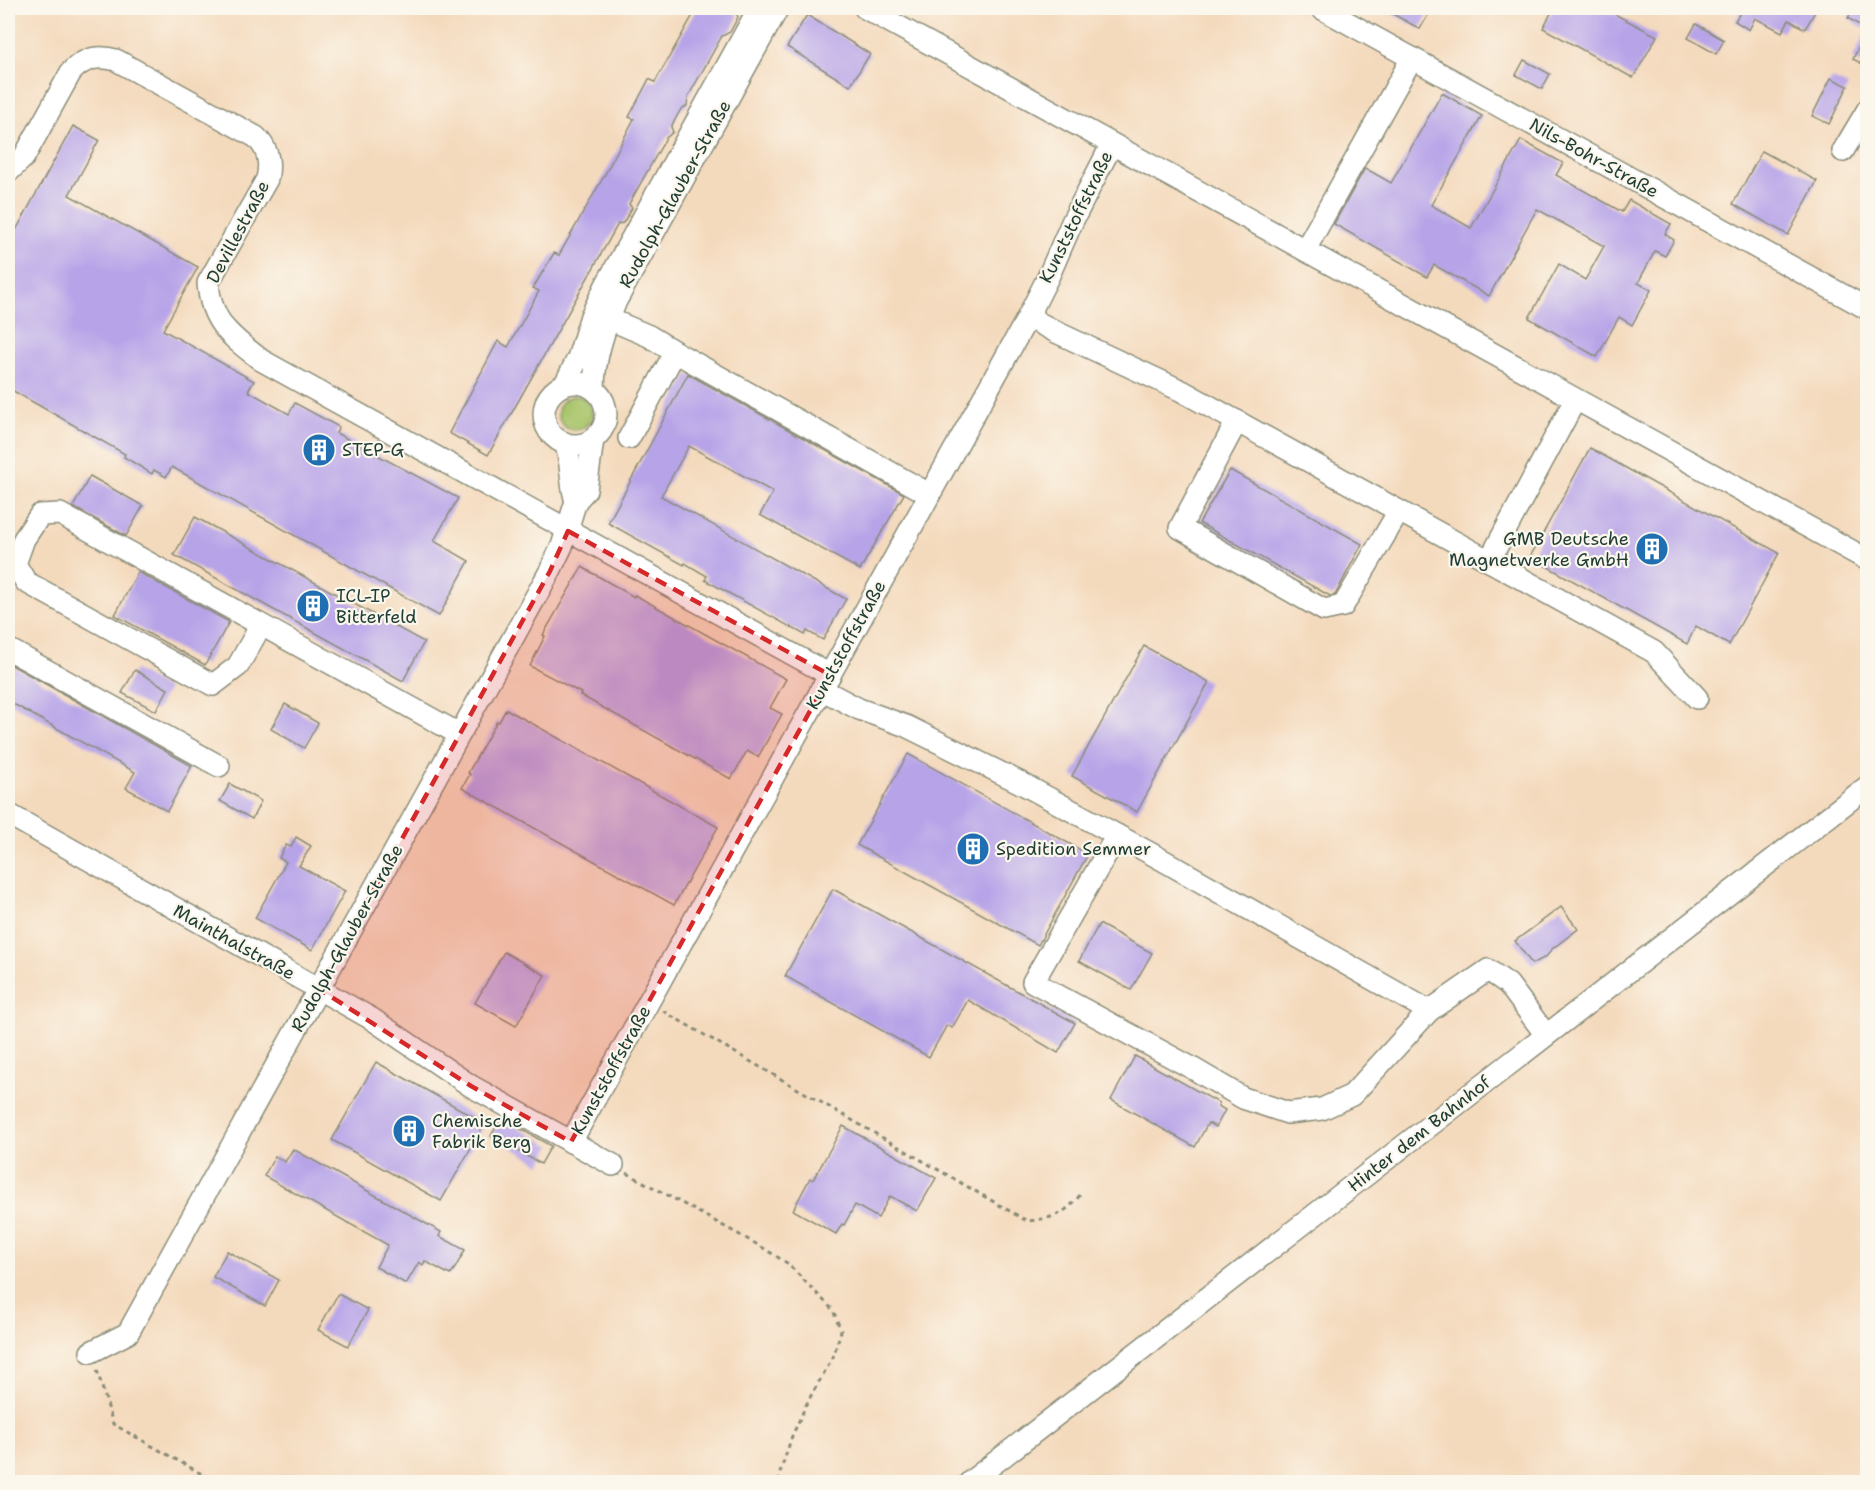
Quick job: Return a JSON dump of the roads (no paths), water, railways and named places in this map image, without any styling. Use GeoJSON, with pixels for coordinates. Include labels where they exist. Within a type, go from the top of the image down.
{"type":"FeatureCollection","features":[{"type":"Feature","properties":{"kind":"street","name":"Rudolph-Glauber-Straße"},"geometry":{"type":"LineString","coordinates":[[576,501],[571,487],[572,470],[565,443],[548,428],[544,413],[548,399],[565,384],[578,358],[591,316],[606,285],[759,8]]}},
{"type":"Feature","properties":{"kind":"street","name":"Rudolph-Glauber-Straße"},"geometry":{"type":"LineString","coordinates":[[91,1352],[128,1334],[550,572],[568,531],[576,501],[586,489],[593,439],[604,426],[606,414],[602,398],[594,389],[595,363],[609,319],[630,273],[778,8]]}},
{"type":"Feature","properties":{"kind":"street"},"geometry":{"type":"LineString","coordinates":[[865,8],[1868,560]]}},
{"type":"Feature","properties":{"kind":"street","name":"Nils-Bohr-Straße"},"geometry":{"type":"LineString","coordinates":[[1321,8],[1868,309]]}},
{"type":"Feature","properties":{"kind":"street","name":"Devillestraße"},"geometry":{"type":"LineString","coordinates":[[8,172],[24,157],[71,72],[83,61],[99,57],[116,60],[256,137],[267,154],[269,163],[267,179],[207,283],[209,302],[226,333],[261,360],[568,531],[825,682],[859,709],[916,731],[1019,782],[1429,1011]]}},
{"type":"Feature","properties":{"kind":"street"},"geometry":{"type":"LineString","coordinates":[[1305,250],[1412,58]]}},
{"type":"Feature","properties":{"kind":"street"},"geometry":{"type":"LineString","coordinates":[[1843,151],[1868,109]]}},
{"type":"Feature","properties":{"kind":"street","name":"Kunststoffstraße"},"geometry":{"type":"LineString","coordinates":[[571,1142],[1028,317],[1072,220],[1112,144]]}},
{"type":"Feature","properties":{"kind":"street"},"geometry":{"type":"LineString","coordinates":[[1028,317],[1056,333],[1182,391],[1654,652],[1697,699]]}},
{"type":"Feature","properties":{"kind":"street"},"geometry":{"type":"LineString","coordinates":[[609,319],[649,336],[930,494]]}},
{"type":"Feature","properties":{"kind":"street"},"geometry":{"type":"LineString","coordinates":[[628,438],[675,352]]}},
{"type":"Feature","properties":{"kind":"street"},"geometry":{"type":"LineString","coordinates":[[565,384],[580,383],[594,389]]}},
{"type":"Feature","properties":{"kind":"street"},"geometry":{"type":"LineString","coordinates":[[1489,561],[1575,400]]}},
{"type":"Feature","properties":{"kind":"street"},"geometry":{"type":"LineString","coordinates":[[1237,421],[1180,528],[1324,610],[1343,606],[1399,511]]}},
{"type":"Feature","properties":{"kind":"street"},"geometry":{"type":"LineString","coordinates":[[565,443],[576,445],[593,439]]}},
{"type":"Feature","properties":{"kind":"street"},"geometry":{"type":"LineString","coordinates":[[261,625],[238,666],[213,685],[26,582],[11,569],[24,539],[40,515],[60,514],[459,734]]}},
{"type":"Feature","properties":{"kind":"street"},"geometry":{"type":"LineString","coordinates":[[8,649],[219,766]]}},
{"type":"Feature","properties":{"kind":"street","name":"Hinter dem Bahnhof"},"geometry":{"type":"LineString","coordinates":[[970,1482],[1868,786]]}},
{"type":"Feature","properties":{"kind":"street","name":"Mainthalstraße"},"geometry":{"type":"LineString","coordinates":[[8,814],[390,1030],[471,1086],[613,1165]]}},
{"type":"Feature","properties":{"kind":"street"},"geometry":{"type":"LineString","coordinates":[[1117,835],[1033,982],[1243,1098],[1288,1113],[1322,1108],[1352,1095],[1429,1011],[1488,970],[1508,984],[1546,1035]]}},
{"type":"Feature","properties":{"kind":"place","name":"STEP-G"},"geometry":{"type":"Point","coordinates":[319,450]}},
{"type":"Feature","properties":{"kind":"place","name":"GMB Deutsche Magnetwerke GmbH"},"geometry":{"type":"Point","coordinates":[1652,549]}},
{"type":"Feature","properties":{"kind":"place","name":"ICL-IP Bitterfeld"},"geometry":{"type":"Point","coordinates":[313,606]}},
{"type":"Feature","properties":{"kind":"place","name":"Spedition Semmer"},"geometry":{"type":"Point","coordinates":[973,849]}},
{"type":"Feature","properties":{"kind":"place","name":"Chemische Fabrik Berg"},"geometry":{"type":"Point","coordinates":[409,1131]}}]}
